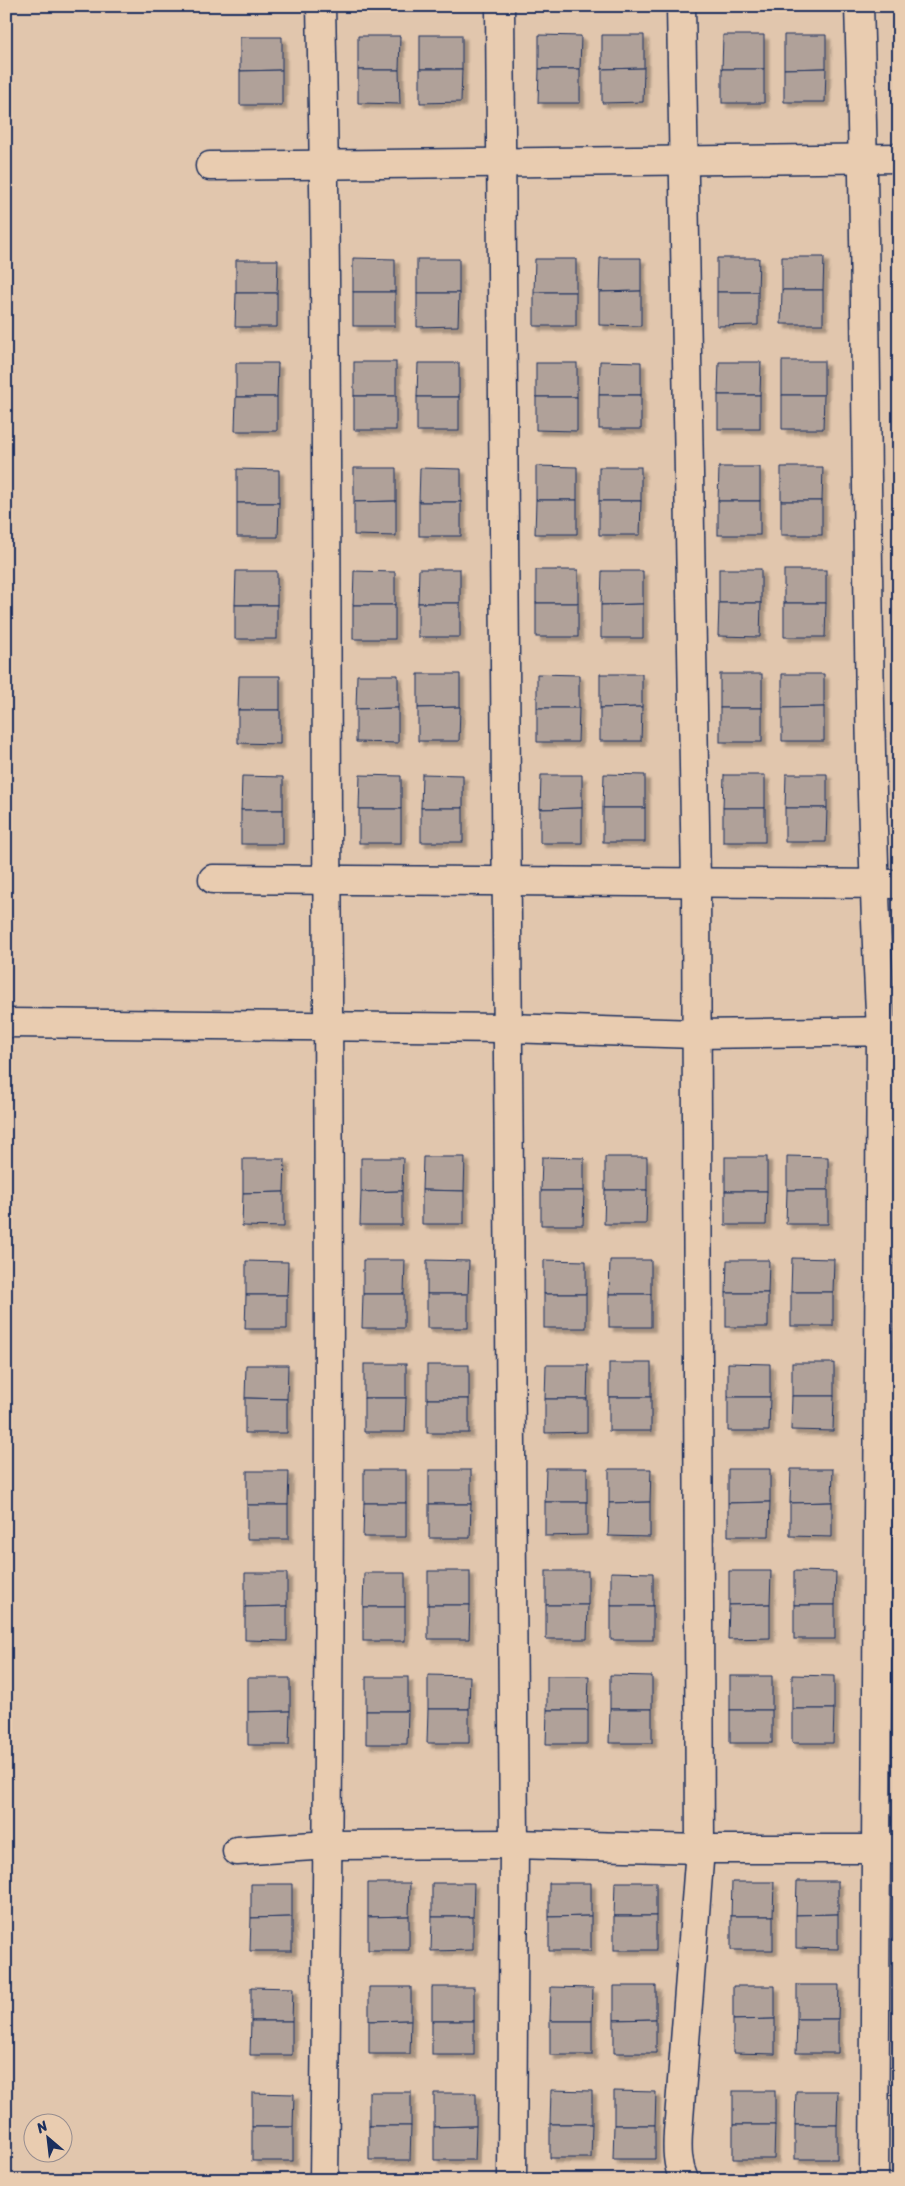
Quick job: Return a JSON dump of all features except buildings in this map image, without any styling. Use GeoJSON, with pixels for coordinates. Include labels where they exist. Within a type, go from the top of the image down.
{"type":"FeatureCollection","features":[{"type":"Feature","properties":{"kind":"street"},"geometry":{"type":"LineString","coordinates":[[321,6],[324,164],[328,880],[328,1845],[324,2180]]}},
{"type":"Feature","properties":{"kind":"street"},"geometry":{"type":"LineString","coordinates":[[500,6],[514,1844],[512,2180]]}},
{"type":"Feature","properties":{"kind":"street"},"geometry":{"type":"LineString","coordinates":[[681,6],[696,883],[700,1849],[677,2139],[680,2172],[684,2180]]}},
{"type":"Feature","properties":{"kind":"street"},"geometry":{"type":"LineString","coordinates":[[859,6],[890,1031],[887,1849],[874,2180]]}},
{"type":"Feature","properties":{"kind":"street"},"geometry":{"type":"LineString","coordinates":[[210,166],[899,158]]}},
{"type":"Feature","properties":{"kind":"street"},"geometry":{"type":"LineString","coordinates":[[213,879],[886,884]]}},
{"type":"Feature","properties":{"kind":"street"},"geometry":{"type":"LineString","coordinates":[[6,1023],[507,1028],[696,1034],[890,1031]]}},
{"type":"Feature","properties":{"kind":"street"},"geometry":{"type":"LineString","coordinates":[[237,1851],[328,1845],[514,1844],[700,1849],[887,1849]]}}]}
